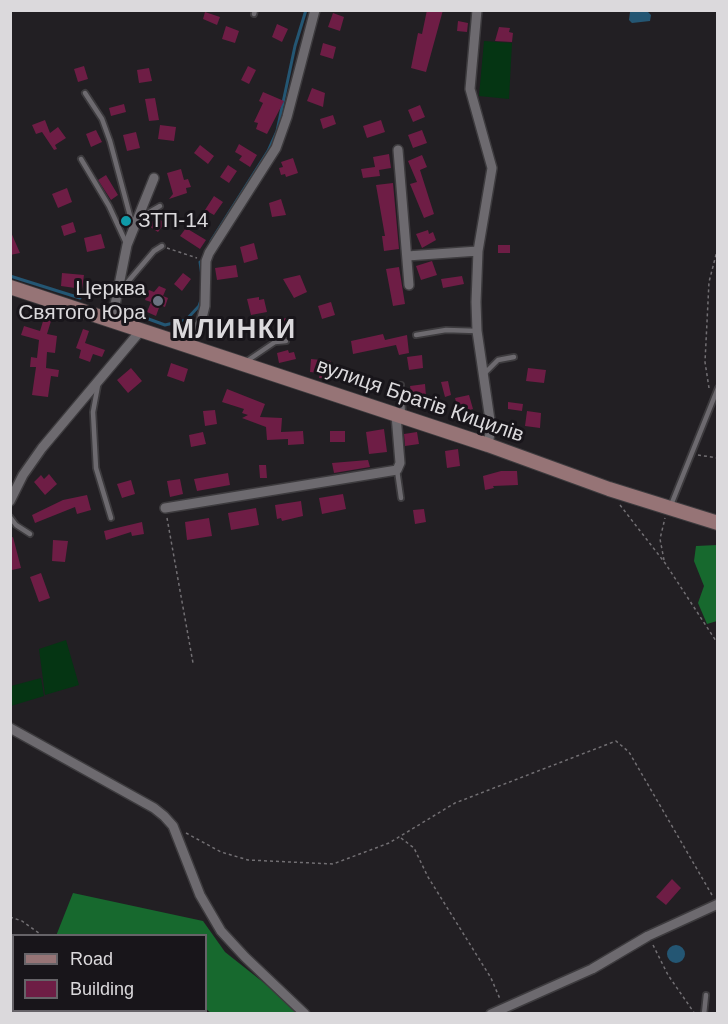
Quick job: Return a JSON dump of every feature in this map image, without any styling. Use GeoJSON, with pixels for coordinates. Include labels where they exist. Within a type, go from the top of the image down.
{"type":"FeatureCollection","features":[{"type":"Feature","properties":{"kind":"street"},"geometry":{"type":"LineString","coordinates":[[186,344],[201,322],[206,306],[206,261],[276,148],[287,117],[315,10]]}},
{"type":"Feature","properties":{"kind":"street"},"geometry":{"type":"LineString","coordinates":[[477,10],[472,100],[492,168],[492,182],[478,251],[477,331],[491,427],[488,445]]}},
{"type":"Feature","properties":{"kind":"street"},"geometry":{"type":"LineString","coordinates":[[398,150],[409,285]]}},
{"type":"Feature","properties":{"kind":"street"},"geometry":{"type":"LineString","coordinates":[[112,320],[127,245],[154,178]]}},
{"type":"Feature","properties":{"kind":"street"},"geometry":{"type":"LineString","coordinates":[[407,256],[478,251]]}},
{"type":"Feature","properties":{"kind":"street","name":"вулиця Братів Кицилів"},"geometry":{"type":"LineString","coordinates":[[10,287],[142,329],[488,445],[609,489],[717,523]]}},
{"type":"Feature","properties":{"kind":"street"},"geometry":{"type":"LineString","coordinates":[[10,501],[13,492],[36,457],[142,329]]}},
{"type":"Feature","properties":{"kind":"street"},"geometry":{"type":"LineString","coordinates":[[165,508],[397,470],[400,462],[400,416]]}},
{"type":"Feature","properties":{"kind":"street"},"geometry":{"type":"LineString","coordinates":[[10,728],[154,808],[173,826],[200,895],[221,931],[305,1014]]}},
{"type":"Feature","properties":{"kind":"street"},"geometry":{"type":"LineString","coordinates":[[491,1014],[592,969],[648,936],[717,904]]}},
{"type":"Feature","properties":{"kind":"lane"},"geometry":{"type":"LineString","coordinates":[[85,93],[102,119],[110,141],[134,229]]}},
{"type":"Feature","properties":{"kind":"lane"},"geometry":{"type":"LineString","coordinates":[[81,159],[109,206],[127,245]]}},
{"type":"Feature","properties":{"kind":"lane"},"geometry":{"type":"LineString","coordinates":[[139,218],[160,206]]}},
{"type":"Feature","properties":{"kind":"lane"},"geometry":{"type":"LineString","coordinates":[[119,293],[153,251],[162,246]]}},
{"type":"Feature","properties":{"kind":"lane"},"geometry":{"type":"LineString","coordinates":[[416,335],[446,330],[477,331]]}},
{"type":"Feature","properties":{"kind":"lane"},"geometry":{"type":"LineString","coordinates":[[243,363],[275,342],[286,341]]}},
{"type":"Feature","properties":{"kind":"lane"},"geometry":{"type":"LineString","coordinates":[[483,375],[498,360],[514,357]]}},
{"type":"Feature","properties":{"kind":"lane"},"geometry":{"type":"LineString","coordinates":[[99,380],[93,412],[96,468],[111,518]]}},
{"type":"Feature","properties":{"kind":"lane"},"geometry":{"type":"LineString","coordinates":[[400,416],[401,386]]}},
{"type":"Feature","properties":{"kind":"lane"},"geometry":{"type":"LineString","coordinates":[[669,509],[717,387]]}},
{"type":"Feature","properties":{"kind":"lane"},"geometry":{"type":"LineString","coordinates":[[397,470],[401,498]]}},
{"type":"Feature","properties":{"kind":"lane"},"geometry":{"type":"LineString","coordinates":[[10,517],[16,525],[30,534]]}},
{"type":"Feature","properties":{"kind":"lane"},"geometry":{"type":"LineString","coordinates":[[704,1014],[706,995]]}},
{"type":"Feature","properties":{"kind":"path"},"geometry":{"type":"LineString","coordinates":[[717,178],[717,199]]}},
{"type":"Feature","properties":{"kind":"path"},"geometry":{"type":"LineString","coordinates":[[162,246],[206,261]]}},
{"type":"Feature","properties":{"kind":"path"},"geometry":{"type":"LineString","coordinates":[[714,397],[706,376],[705,362],[709,282],[717,247]]}},
{"type":"Feature","properties":{"kind":"path"},"geometry":{"type":"LineString","coordinates":[[691,455],[717,458]]}},
{"type":"Feature","properties":{"kind":"path"},"geometry":{"type":"LineString","coordinates":[[609,489],[665,563],[717,644]]}},
{"type":"Feature","properties":{"kind":"path"},"geometry":{"type":"LineString","coordinates":[[165,508],[193,663]]}},
{"type":"Feature","properties":{"kind":"path"},"geometry":{"type":"LineString","coordinates":[[665,563],[660,539],[669,509]]}},
{"type":"Feature","properties":{"kind":"path"},"geometry":{"type":"LineString","coordinates":[[173,826],[220,852],[248,860],[288,864],[333,864],[365,854],[400,837],[455,803],[616,741],[629,752],[717,904]]}},
{"type":"Feature","properties":{"kind":"path"},"geometry":{"type":"LineString","coordinates":[[400,837],[414,848],[428,877],[491,978],[503,1008]]}},
{"type":"Feature","properties":{"kind":"path"},"geometry":{"type":"LineString","coordinates":[[10,917],[22,921],[40,934]]}},
{"type":"Feature","properties":{"kind":"path"},"geometry":{"type":"LineString","coordinates":[[648,936],[668,975],[695,1014]]}},
{"type":"Feature","properties":{"kind":"green space"},"geometry":{"type":"Polygon","coordinates":[[[484,41],[512,43],[509,99],[479,96],[484,41]]]}},
{"type":"Feature","properties":{"kind":"green space"},"geometry":{"type":"Polygon","coordinates":[[[717,545],[717,621],[707,624],[698,603],[704,586],[694,561],[696,546],[717,545]]]}},
{"type":"Feature","properties":{"kind":"green space"},"geometry":{"type":"Polygon","coordinates":[[[66,640],[79,685],[45,695],[39,649],[66,640]]]}},
{"type":"Feature","properties":{"kind":"green space"},"geometry":{"type":"Polygon","coordinates":[[[41,678],[44,696],[11,706],[11,686],[41,678]]]}},
{"type":"Feature","properties":{"kind":"green space"},"geometry":{"type":"Polygon","coordinates":[[[73,893],[203,921],[225,952],[302,1013],[211,1013],[207,1010],[207,934],[57,934],[73,893]]]}},
{"type":"Feature","properties":{"kind":"green space"},"geometry":{"type":"Polygon","coordinates":[[[10,957],[12,958],[12,1012],[28,1012],[11,1013],[10,957]]]}},
{"type":"Feature","properties":{"kind":"water"},"geometry":{"type":"Polygon","coordinates":[[[647,11],[651,15],[650,21],[632,23],[629,20],[630,12],[647,11]]]}},
{"type":"Feature","properties":{"kind":"water"},"geometry":{"type":"Polygon","coordinates":[[[676,945],[682,948],[685,954],[682,960],[676,963],[670,960],[667,954],[670,948],[676,945]]]}},
{"type":"Feature","properties":{"kind":"building"},"geometry":{"type":"Polygon","coordinates":[[[427,10],[443,10],[426,72],[411,68],[418,33],[422,34],[427,10]]]}},
{"type":"Feature","properties":{"kind":"building"},"geometry":{"type":"Polygon","coordinates":[[[205,12],[220,17],[217,25],[203,19],[205,12]]]}},
{"type":"Feature","properties":{"kind":"building"},"geometry":{"type":"Polygon","coordinates":[[[333,13],[344,17],[340,31],[328,27],[333,13]]]}},
{"type":"Feature","properties":{"kind":"building"},"geometry":{"type":"Polygon","coordinates":[[[458,21],[468,23],[467,32],[457,31],[458,21]]]}},
{"type":"Feature","properties":{"kind":"building"},"geometry":{"type":"Polygon","coordinates":[[[277,24],[288,29],[282,42],[272,37],[277,24]]]}},
{"type":"Feature","properties":{"kind":"building"},"geometry":{"type":"Polygon","coordinates":[[[226,26],[239,31],[235,43],[222,39],[226,26]]]}},
{"type":"Feature","properties":{"kind":"building"},"geometry":{"type":"Polygon","coordinates":[[[499,27],[510,28],[509,32],[513,33],[512,42],[495,41],[499,27]]]}},
{"type":"Feature","properties":{"kind":"building"},"geometry":{"type":"Polygon","coordinates":[[[323,43],[336,47],[333,59],[320,55],[323,43]]]}},
{"type":"Feature","properties":{"kind":"building"},"geometry":{"type":"Polygon","coordinates":[[[84,66],[88,79],[78,82],[74,69],[84,66]]]}},
{"type":"Feature","properties":{"kind":"building"},"geometry":{"type":"Polygon","coordinates":[[[248,66],[256,70],[249,84],[241,80],[248,66]]]}},
{"type":"Feature","properties":{"kind":"building"},"geometry":{"type":"Polygon","coordinates":[[[149,68],[152,81],[139,83],[137,70],[149,68]]]}},
{"type":"Feature","properties":{"kind":"building"},"geometry":{"type":"Polygon","coordinates":[[[312,88],[325,93],[323,107],[307,101],[312,88]]]}},
{"type":"Feature","properties":{"kind":"building"},"geometry":{"type":"Polygon","coordinates":[[[263,92],[284,101],[267,134],[256,129],[258,123],[254,122],[263,103],[259,101],[263,92]]]}},
{"type":"Feature","properties":{"kind":"building"},"geometry":{"type":"Polygon","coordinates":[[[155,98],[159,120],[149,121],[145,99],[155,98]]]}},
{"type":"Feature","properties":{"kind":"building"},"geometry":{"type":"Polygon","coordinates":[[[124,104],[126,112],[111,116],[109,108],[124,104]]]}},
{"type":"Feature","properties":{"kind":"building"},"geometry":{"type":"Polygon","coordinates":[[[420,105],[425,117],[413,122],[408,110],[420,105]]]}},
{"type":"Feature","properties":{"kind":"building"},"geometry":{"type":"Polygon","coordinates":[[[333,115],[336,124],[323,129],[320,119],[333,115]]]}},
{"type":"Feature","properties":{"kind":"building"},"geometry":{"type":"Polygon","coordinates":[[[45,120],[50,133],[58,127],[66,138],[55,145],[57,149],[54,150],[42,132],[36,134],[32,125],[45,120]]]}},
{"type":"Feature","properties":{"kind":"building"},"geometry":{"type":"Polygon","coordinates":[[[381,120],[385,132],[367,138],[363,126],[381,120]]]}},
{"type":"Feature","properties":{"kind":"building"},"geometry":{"type":"Polygon","coordinates":[[[160,125],[176,127],[174,141],[158,139],[160,125]]]}},
{"type":"Feature","properties":{"kind":"building"},"geometry":{"type":"Polygon","coordinates":[[[96,130],[102,142],[91,147],[86,134],[96,130]]]}},
{"type":"Feature","properties":{"kind":"building"},"geometry":{"type":"Polygon","coordinates":[[[422,130],[427,143],[413,148],[408,135],[422,130]]]}},
{"type":"Feature","properties":{"kind":"building"},"geometry":{"type":"Polygon","coordinates":[[[136,132],[140,148],[127,151],[123,135],[136,132]]]}},
{"type":"Feature","properties":{"kind":"building"},"geometry":{"type":"Polygon","coordinates":[[[239,144],[257,155],[250,167],[239,160],[242,156],[235,152],[239,144]]]}},
{"type":"Feature","properties":{"kind":"building"},"geometry":{"type":"Polygon","coordinates":[[[200,145],[214,156],[208,164],[194,153],[200,145]]]}},
{"type":"Feature","properties":{"kind":"building"},"geometry":{"type":"Polygon","coordinates":[[[389,154],[391,168],[379,170],[380,176],[363,178],[361,169],[375,167],[373,157],[389,154]]]}},
{"type":"Feature","properties":{"kind":"building"},"geometry":{"type":"Polygon","coordinates":[[[422,155],[427,167],[420,170],[434,214],[424,218],[410,184],[417,182],[408,161],[422,155]]]}},
{"type":"Feature","properties":{"kind":"building"},"geometry":{"type":"Polygon","coordinates":[[[293,158],[298,173],[286,177],[285,174],[281,175],[279,168],[283,167],[281,162],[293,158]]]}},
{"type":"Feature","properties":{"kind":"building"},"geometry":{"type":"Polygon","coordinates":[[[228,165],[237,171],[229,183],[220,177],[228,165]]]}},
{"type":"Feature","properties":{"kind":"building"},"geometry":{"type":"Polygon","coordinates":[[[181,169],[184,180],[188,179],[191,187],[186,188],[187,193],[169,199],[173,194],[167,173],[181,169]]]}},
{"type":"Feature","properties":{"kind":"building"},"geometry":{"type":"Polygon","coordinates":[[[106,175],[118,195],[111,200],[98,180],[106,175]]]}},
{"type":"Feature","properties":{"kind":"building"},"geometry":{"type":"Polygon","coordinates":[[[393,183],[399,249],[384,251],[382,236],[385,236],[376,185],[393,183]]]}},
{"type":"Feature","properties":{"kind":"building"},"geometry":{"type":"Polygon","coordinates":[[[67,188],[72,202],[58,208],[52,194],[67,188]]]}},
{"type":"Feature","properties":{"kind":"building"},"geometry":{"type":"Polygon","coordinates":[[[214,196],[223,202],[214,215],[205,210],[214,196]]]}},
{"type":"Feature","properties":{"kind":"building"},"geometry":{"type":"Polygon","coordinates":[[[281,199],[286,215],[272,217],[269,203],[281,199]]]}},
{"type":"Feature","properties":{"kind":"building"},"geometry":{"type":"Polygon","coordinates":[[[156,217],[165,223],[158,232],[149,226],[156,217]]]}},
{"type":"Feature","properties":{"kind":"building"},"geometry":{"type":"Polygon","coordinates":[[[73,222],[76,232],[64,236],[61,226],[73,222]]]}},
{"type":"Feature","properties":{"kind":"building"},"geometry":{"type":"Polygon","coordinates":[[[186,228],[206,240],[200,249],[180,236],[186,228]]]}},
{"type":"Feature","properties":{"kind":"building"},"geometry":{"type":"Polygon","coordinates":[[[10,230],[20,253],[10,255],[10,230]]]}},
{"type":"Feature","properties":{"kind":"building"},"geometry":{"type":"Polygon","coordinates":[[[428,230],[429,234],[433,232],[436,240],[422,248],[416,234],[428,230]]]}},
{"type":"Feature","properties":{"kind":"building"},"geometry":{"type":"Polygon","coordinates":[[[101,234],[105,248],[87,252],[84,238],[101,234]]]}},
{"type":"Feature","properties":{"kind":"building"},"geometry":{"type":"Polygon","coordinates":[[[254,243],[258,259],[244,263],[240,247],[254,243]]]}},
{"type":"Feature","properties":{"kind":"building"},"geometry":{"type":"Polygon","coordinates":[[[498,245],[510,245],[510,253],[498,253],[498,245]]]}},
{"type":"Feature","properties":{"kind":"building"},"geometry":{"type":"Polygon","coordinates":[[[432,261],[437,275],[421,280],[416,266],[432,261]]]}},
{"type":"Feature","properties":{"kind":"building"},"geometry":{"type":"Polygon","coordinates":[[[236,265],[238,277],[217,280],[215,268],[236,265]]]}},
{"type":"Feature","properties":{"kind":"building"},"geometry":{"type":"Polygon","coordinates":[[[399,267],[405,304],[393,306],[386,269],[399,267]]]}},
{"type":"Feature","properties":{"kind":"building"},"geometry":{"type":"Polygon","coordinates":[[[62,273],[84,275],[82,289],[61,286],[62,273]]]}},
{"type":"Feature","properties":{"kind":"building"},"geometry":{"type":"Polygon","coordinates":[[[183,273],[191,279],[182,291],[174,284],[183,273]]]}},
{"type":"Feature","properties":{"kind":"building"},"geometry":{"type":"Polygon","coordinates":[[[300,275],[307,292],[294,298],[283,279],[300,275]]]}},
{"type":"Feature","properties":{"kind":"building"},"geometry":{"type":"Polygon","coordinates":[[[462,276],[464,284],[443,288],[441,279],[462,276]]]}},
{"type":"Feature","properties":{"kind":"building","name":"Церква Святого Юра"},"geometry":{"type":"Polygon","coordinates":[[[159,286],[166,289],[163,296],[168,298],[165,307],[160,305],[156,316],[147,312],[151,302],[145,300],[149,290],[154,292],[159,286]]]}},
{"type":"Feature","properties":{"kind":"building"},"geometry":{"type":"Polygon","coordinates":[[[259,297],[259,300],[264,299],[267,312],[251,315],[247,299],[259,297]]]}},
{"type":"Feature","properties":{"kind":"building"},"geometry":{"type":"Polygon","coordinates":[[[331,302],[335,315],[322,319],[318,306],[331,302]]]}},
{"type":"Feature","properties":{"kind":"building"},"geometry":{"type":"Polygon","coordinates":[[[44,318],[51,321],[47,334],[57,336],[55,353],[47,352],[46,368],[59,370],[58,377],[51,376],[48,397],[32,395],[36,367],[30,367],[31,357],[37,358],[39,340],[21,335],[24,326],[40,331],[44,318]]]}},
{"type":"Feature","properties":{"kind":"building"},"geometry":{"type":"Polygon","coordinates":[[[288,318],[291,335],[282,337],[279,319],[288,318]]]}},
{"type":"Feature","properties":{"kind":"building"},"geometry":{"type":"Polygon","coordinates":[[[83,329],[89,331],[85,343],[105,350],[102,357],[93,354],[90,362],[79,358],[81,350],[76,348],[83,329]]]}},
{"type":"Feature","properties":{"kind":"building"},"geometry":{"type":"Polygon","coordinates":[[[383,334],[385,340],[407,335],[409,353],[399,355],[396,345],[353,354],[351,341],[383,334]]]}},
{"type":"Feature","properties":{"kind":"building"},"geometry":{"type":"Polygon","coordinates":[[[288,350],[289,353],[294,352],[296,359],[279,363],[277,353],[288,350]]]}},
{"type":"Feature","properties":{"kind":"building"},"geometry":{"type":"Polygon","coordinates":[[[422,355],[423,368],[409,370],[407,357],[422,355]]]}},
{"type":"Feature","properties":{"kind":"building"},"geometry":{"type":"Polygon","coordinates":[[[311,359],[331,361],[333,379],[319,378],[320,373],[310,372],[311,359]]]}},
{"type":"Feature","properties":{"kind":"building"},"geometry":{"type":"Polygon","coordinates":[[[171,363],[188,369],[184,382],[167,376],[171,363]]]}},
{"type":"Feature","properties":{"kind":"building"},"geometry":{"type":"Polygon","coordinates":[[[131,368],[142,381],[128,393],[117,380],[131,368]]]}},
{"type":"Feature","properties":{"kind":"building"},"geometry":{"type":"Polygon","coordinates":[[[528,368],[546,370],[544,383],[526,381],[528,368]]]}},
{"type":"Feature","properties":{"kind":"building"},"geometry":{"type":"Polygon","coordinates":[[[448,381],[451,395],[445,397],[441,382],[448,381]]]}},
{"type":"Feature","properties":{"kind":"building"},"geometry":{"type":"Polygon","coordinates":[[[425,384],[426,396],[412,398],[410,386],[425,384]]]}},
{"type":"Feature","properties":{"kind":"building"},"geometry":{"type":"Polygon","coordinates":[[[227,389],[265,404],[260,417],[282,418],[281,432],[303,431],[304,444],[288,445],[288,439],[267,440],[266,427],[242,418],[248,415],[242,413],[244,409],[222,402],[227,389]]]}},
{"type":"Feature","properties":{"kind":"building"},"geometry":{"type":"Polygon","coordinates":[[[469,395],[473,409],[459,413],[455,398],[469,395]]]}},
{"type":"Feature","properties":{"kind":"building"},"geometry":{"type":"Polygon","coordinates":[[[508,402],[523,404],[522,411],[508,409],[508,402]]]}},
{"type":"Feature","properties":{"kind":"building"},"geometry":{"type":"Polygon","coordinates":[[[215,410],[217,424],[205,426],[203,411],[215,410]]]}},
{"type":"Feature","properties":{"kind":"building"},"geometry":{"type":"Polygon","coordinates":[[[527,411],[541,413],[540,428],[525,426],[527,411]]]}},
{"type":"Feature","properties":{"kind":"building"},"geometry":{"type":"Polygon","coordinates":[[[384,429],[387,452],[369,454],[366,432],[384,429]]]}},
{"type":"Feature","properties":{"kind":"building"},"geometry":{"type":"Polygon","coordinates":[[[330,431],[345,431],[345,442],[330,442],[330,431]]]}},
{"type":"Feature","properties":{"kind":"building"},"geometry":{"type":"Polygon","coordinates":[[[203,432],[206,444],[191,447],[189,435],[203,432]]]}},
{"type":"Feature","properties":{"kind":"building"},"geometry":{"type":"Polygon","coordinates":[[[417,432],[419,444],[405,446],[404,434],[417,432]]]}},
{"type":"Feature","properties":{"kind":"building"},"geometry":{"type":"Polygon","coordinates":[[[458,449],[460,466],[447,468],[445,451],[458,449]]]}},
{"type":"Feature","properties":{"kind":"building"},"geometry":{"type":"Polygon","coordinates":[[[368,460],[370,467],[334,473],[332,463],[368,460]]]}},
{"type":"Feature","properties":{"kind":"building"},"geometry":{"type":"Polygon","coordinates":[[[259,465],[266,465],[267,478],[260,478],[259,465]]]}},
{"type":"Feature","properties":{"kind":"building"},"geometry":{"type":"Polygon","coordinates":[[[501,471],[517,471],[518,485],[493,486],[494,488],[485,490],[483,476],[501,471]]]}},
{"type":"Feature","properties":{"kind":"building"},"geometry":{"type":"Polygon","coordinates":[[[228,473],[230,485],[197,491],[194,479],[228,473]]]}},
{"type":"Feature","properties":{"kind":"building"},"geometry":{"type":"Polygon","coordinates":[[[49,474],[57,484],[45,495],[34,482],[41,475],[44,479],[49,474]]]}},
{"type":"Feature","properties":{"kind":"building"},"geometry":{"type":"Polygon","coordinates":[[[180,479],[183,494],[170,497],[167,481],[180,479]]]}},
{"type":"Feature","properties":{"kind":"building"},"geometry":{"type":"Polygon","coordinates":[[[131,480],[135,494],[122,498],[117,484],[131,480]]]}},
{"type":"Feature","properties":{"kind":"building"},"geometry":{"type":"Polygon","coordinates":[[[343,494],[346,509],[322,514],[319,498],[343,494]]]}},
{"type":"Feature","properties":{"kind":"building"},"geometry":{"type":"Polygon","coordinates":[[[87,495],[91,510],[77,514],[75,507],[35,523],[32,515],[63,500],[87,495]]]}},
{"type":"Feature","properties":{"kind":"building"},"geometry":{"type":"Polygon","coordinates":[[[301,501],[303,516],[282,521],[281,518],[277,519],[275,505],[301,501]]]}},
{"type":"Feature","properties":{"kind":"building"},"geometry":{"type":"Polygon","coordinates":[[[256,508],[259,525],[231,530],[228,513],[256,508]]]}},
{"type":"Feature","properties":{"kind":"building"},"geometry":{"type":"Polygon","coordinates":[[[424,509],[426,522],[415,524],[413,510],[424,509]]]}},
{"type":"Feature","properties":{"kind":"building"},"geometry":{"type":"Polygon","coordinates":[[[209,518],[212,536],[187,540],[185,522],[209,518]]]}},
{"type":"Feature","properties":{"kind":"building"},"geometry":{"type":"Polygon","coordinates":[[[142,522],[144,534],[132,536],[131,532],[106,540],[104,531],[142,522]]]}},
{"type":"Feature","properties":{"kind":"building"},"geometry":{"type":"Polygon","coordinates":[[[13,537],[21,568],[12,570],[10,538],[13,537]]]}},
{"type":"Feature","properties":{"kind":"building"},"geometry":{"type":"Polygon","coordinates":[[[53,540],[68,541],[65,562],[52,561],[53,540]]]}},
{"type":"Feature","properties":{"kind":"building"},"geometry":{"type":"Polygon","coordinates":[[[41,573],[50,598],[39,602],[30,577],[41,573]]]}},
{"type":"Feature","properties":{"kind":"building"},"geometry":{"type":"Polygon","coordinates":[[[672,879],[681,888],[666,905],[656,897],[672,879]]]}},
{"type":"Feature","properties":{"kind":"waterway"},"geometry":{"type":"LineString","coordinates":[[211,241],[268,151],[277,131],[295,46],[306,10]]}},
{"type":"Feature","properties":{"kind":"waterway"},"geometry":{"type":"LineString","coordinates":[[200,262],[202,276]]}},
{"type":"Feature","properties":{"kind":"waterway"},"geometry":{"type":"LineString","coordinates":[[10,276],[80,298]]}},
{"type":"Feature","properties":{"kind":"waterway"},"geometry":{"type":"LineString","coordinates":[[124,310],[165,325],[186,320],[199,306],[201,300]]}},
{"type":"Feature","properties":{"kind":"place","name":"ЗТП-14"},"geometry":{"type":"Point","coordinates":[126,221]}},
{"type":"Feature","properties":{"kind":"place","name":"Церква Святого Юра"},"geometry":{"type":"Point","coordinates":[158,301]}},
{"type":"Feature","properties":{"kind":"district","name":"МЛИНКИ"},"geometry":{"type":"Point","coordinates":[234,331]}}]}
